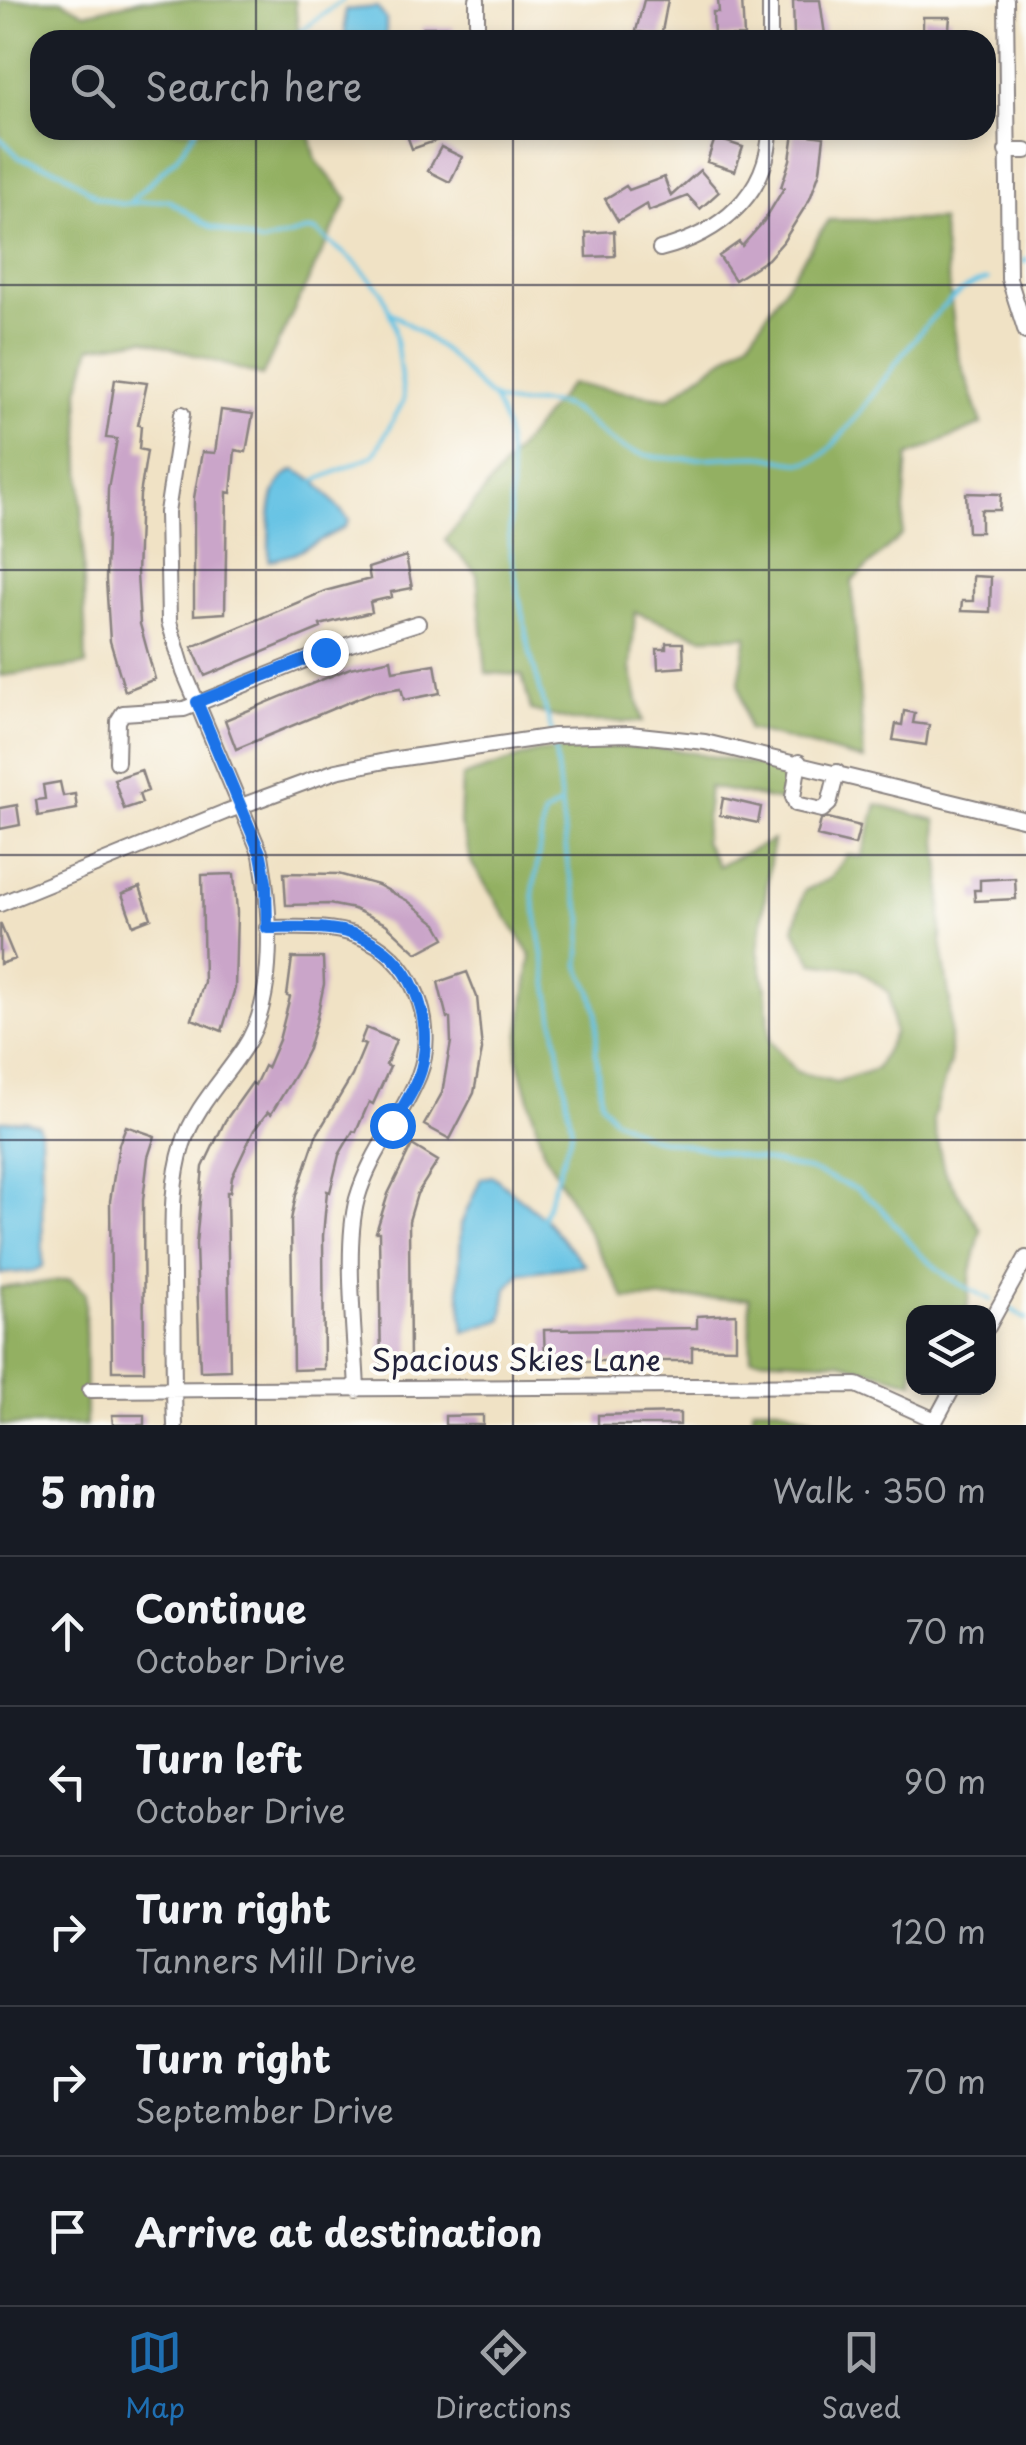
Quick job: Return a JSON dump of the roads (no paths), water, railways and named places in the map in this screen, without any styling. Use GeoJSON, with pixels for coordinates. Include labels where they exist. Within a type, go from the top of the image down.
{"type":"FeatureCollection","features":[{"type":"Feature","properties":{"kind":"street"},"geometry":{"type":"LineString","coordinates":[[477,0],[477,30]]}},
{"type":"Feature","properties":{"kind":"street"},"geometry":{"type":"LineString","coordinates":[[770,0],[770,30]]}},
{"type":"Feature","properties":{"kind":"street"},"geometry":{"type":"LineString","coordinates":[[1006,0],[1010,279],[1026,332]]}},
{"type":"Feature","properties":{"kind":"street"},"geometry":{"type":"LineString","coordinates":[[660,249],[701,236],[730,217],[763,168],[768,140]]}},
{"type":"Feature","properties":{"kind":"street"},"geometry":{"type":"LineString","coordinates":[[1006,151],[1026,151]]}},
{"type":"Feature","properties":{"kind":"street"},"geometry":{"type":"LineString","coordinates":[[175,1425],[172,1211],[176,1174],[193,1121],[255,1030],[266,986],[267,928],[261,855],[197,702],[169,622],[168,512],[182,414]]}},
{"type":"Feature","properties":{"kind":"street"},"geometry":{"type":"LineString","coordinates":[[117,762],[118,721],[123,714],[184,709],[325,652],[418,623]]}},
{"type":"Feature","properties":{"kind":"street"},"geometry":{"type":"LineString","coordinates":[[0,904],[242,805],[364,764],[554,736],[630,734],[678,738],[799,762],[1026,820]]}},
{"type":"Feature","properties":{"kind":"street"},"geometry":{"type":"LineString","coordinates":[[799,762],[796,804],[822,810],[829,804],[837,772]]}},
{"type":"Feature","properties":{"kind":"street"},"geometry":{"type":"LineString","coordinates":[[267,928],[327,928],[359,936],[402,969],[422,1008],[426,1037],[420,1072],[368,1165],[356,1202],[352,1237],[358,1390]]}},
{"type":"Feature","properties":{"kind":"street"},"geometry":{"type":"LineString","coordinates":[[996,1312],[1026,1258]]}},
{"type":"Feature","properties":{"kind":"street","name":"Spacious Skies Lane"},"geometry":{"type":"LineString","coordinates":[[90,1390],[857,1386],[934,1422]]}},
{"type":"Feature","properties":{"kind":"street"},"geometry":{"type":"LineString","coordinates":[[934,1422],[950,1395]]}},
{"type":"Feature","properties":{"kind":"water"},"geometry":{"type":"Polygon","coordinates":[[[377,7],[386,19],[386,30],[345,30],[345,10],[377,7]]]}},
{"type":"Feature","properties":{"kind":"water"},"geometry":{"type":"Polygon","coordinates":[[[295,470],[315,481],[349,520],[345,527],[294,554],[269,561],[273,497],[285,476],[295,470]]]}},
{"type":"Feature","properties":{"kind":"water"},"geometry":{"type":"Polygon","coordinates":[[[0,1121],[38,1124],[41,1136],[43,1266],[33,1271],[0,1274],[0,1121]]]}},
{"type":"Feature","properties":{"kind":"water"},"geometry":{"type":"Polygon","coordinates":[[[493,1176],[544,1218],[585,1265],[521,1273],[507,1288],[502,1320],[464,1332],[459,1282],[461,1224],[481,1178],[493,1176]]]}},
{"type":"Feature","properties":{"kind":"waterway"},"geometry":{"type":"LineString","coordinates":[[302,30],[343,0]]}},
{"type":"Feature","properties":{"kind":"waterway"},"geometry":{"type":"LineString","coordinates":[[0,138],[20,158],[62,171],[97,197],[120,204],[168,200],[209,226],[261,243],[316,231],[356,263],[382,292],[394,325],[404,400],[374,455],[315,481]]}},
{"type":"Feature","properties":{"kind":"waterway"},"geometry":{"type":"LineString","coordinates":[[131,201],[176,158],[189,140]]}},
{"type":"Feature","properties":{"kind":"waterway"},"geometry":{"type":"LineString","coordinates":[[390,312],[444,351],[495,399],[512,404],[561,405],[606,438],[639,454],[690,459],[758,456],[800,463],[824,454],[842,436],[924,327],[946,304],[968,287],[988,280]]}},
{"type":"Feature","properties":{"kind":"waterway"},"geometry":{"type":"LineString","coordinates":[[493,398],[505,426],[511,479],[509,544],[530,653],[554,740],[568,868],[583,919],[579,966],[597,1013],[601,1102],[613,1118],[648,1137],[810,1170],[858,1190],[879,1206],[919,1253],[950,1279],[991,1300]]}},
{"type":"Feature","properties":{"kind":"waterway"},"geometry":{"type":"LineString","coordinates":[[542,1221],[572,1131],[533,894],[544,815],[561,804]]}},
{"type":"Feature","properties":{"kind":"waterway"},"geometry":{"type":"LineString","coordinates":[[1011,1309],[1026,1319]]}}]}
